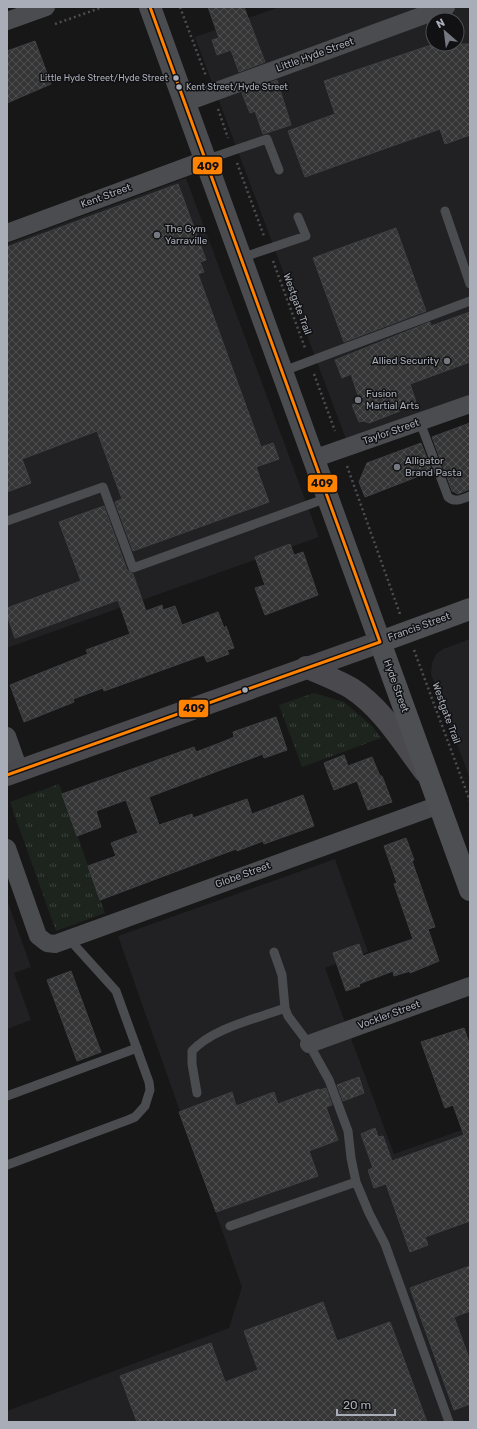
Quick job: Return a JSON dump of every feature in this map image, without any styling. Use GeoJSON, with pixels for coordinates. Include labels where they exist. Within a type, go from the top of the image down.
{"type":"FeatureCollection","features":[{"type":"Feature","properties":{"kind":"main road","name":"Francis Street"},"geometry":{"type":"LineString","coordinates":[[13,772],[470,609]]}},
{"type":"Feature","properties":{"kind":"main road","name":"Hyde Street"},"geometry":{"type":"LineString","coordinates":[[380,642],[470,890]]}},
{"type":"Feature","properties":{"kind":"main road"},"geometry":{"type":"LineString","coordinates":[[306,668],[334,679],[352,689],[369,702],[384,718],[429,778]]}},
{"type":"Feature","properties":{"kind":"street"},"geometry":{"type":"LineString","coordinates":[[7,21],[46,7]]}},
{"type":"Feature","properties":{"kind":"street","name":"Hyde Street"},"geometry":{"type":"LineString","coordinates":[[150,7],[380,642]]}},
{"type":"Feature","properties":{"kind":"street","name":"Little Hyde Street"},"geometry":{"type":"LineString","coordinates":[[184,103],[446,7]]}},
{"type":"Feature","properties":{"kind":"street","name":"Kent Street"},"geometry":{"type":"LineString","coordinates":[[7,233],[205,160]]}},
{"type":"Feature","properties":{"kind":"street","name":"Taylor Street"},"geometry":{"type":"LineString","coordinates":[[313,460],[470,404]]}},
{"type":"Feature","properties":{"kind":"street"},"geometry":{"type":"LineString","coordinates":[[7,736],[13,772]]}},
{"type":"Feature","properties":{"kind":"street","name":"Globe Street"},"geometry":{"type":"LineString","coordinates":[[10,866],[38,936],[47,943],[55,944],[439,805]]}},
{"type":"Feature","properties":{"kind":"street"},"geometry":{"type":"LineString","coordinates":[[7,848],[10,866]]}},
{"type":"Feature","properties":{"kind":"street","name":"Vockler Street"},"geometry":{"type":"LineString","coordinates":[[309,1044],[470,986]]}},
{"type":"Feature","properties":{"kind":"lane"},"geometry":{"type":"LineString","coordinates":[[205,160],[267,139],[279,170]]}},
{"type":"Feature","properties":{"kind":"lane"},"geometry":{"type":"LineString","coordinates":[[444,211],[470,284]]}},
{"type":"Feature","properties":{"kind":"lane"},"geometry":{"type":"LineString","coordinates":[[240,258],[306,236],[298,217]]}},
{"type":"Feature","properties":{"kind":"lane"},"geometry":{"type":"LineString","coordinates":[[281,372],[470,301]]}},
{"type":"Feature","properties":{"kind":"lane"},"geometry":{"type":"LineString","coordinates":[[420,422],[448,497],[452,500],[457,500],[470,496]]}},
{"type":"Feature","properties":{"kind":"lane"},"geometry":{"type":"LineString","coordinates":[[7,521],[103,487],[133,568],[327,498]]}},
{"type":"Feature","properties":{"kind":"lane"},"geometry":{"type":"LineString","coordinates":[[7,1165],[135,1117],[145,1106],[150,1090],[149,1082],[116,991],[69,939]]}},
{"type":"Feature","properties":{"kind":"lane"},"geometry":{"type":"LineString","coordinates":[[274,952],[282,975],[285,1008],[294,1025],[309,1044],[329,1080],[348,1130],[351,1158],[356,1182],[369,1214],[385,1244],[449,1422]]}},
{"type":"Feature","properties":{"kind":"lane"},"geometry":{"type":"LineString","coordinates":[[197,1093],[192,1064],[192,1051],[198,1044],[219,1032],[285,1008]]}},
{"type":"Feature","properties":{"kind":"lane"},"geometry":{"type":"LineString","coordinates":[[7,1096],[137,1048]]}},
{"type":"Feature","properties":{"kind":"lane"},"geometry":{"type":"LineString","coordinates":[[230,1226],[356,1182]]}},
{"type":"Feature","properties":{"kind":"path","name":"Westgate Trail"},"geometry":{"type":"LineString","coordinates":[[180,7],[310,361],[398,607]]}},
{"type":"Feature","properties":{"kind":"path","name":"Westgate Trail"},"geometry":{"type":"LineString","coordinates":[[415,654],[470,801]]}},
{"type":"Feature","properties":{"kind":"shaded area"},"geometry":{"type":"Polygon","coordinates":[[[279,7],[470,7],[470,412],[352,455],[195,37],[279,7]]]}},
{"type":"Feature","properties":{"kind":"shaded area"},"geometry":{"type":"Polygon","coordinates":[[[186,178],[319,537],[7,648],[7,244],[186,178]]]}},
{"type":"Feature","properties":{"kind":"shaded area"},"geometry":{"type":"Polygon","coordinates":[[[470,639],[470,779],[431,674],[432,663],[436,654],[443,649],[470,639]]]}},
{"type":"Feature","properties":{"kind":"shaded area"},"geometry":{"type":"Polygon","coordinates":[[[335,859],[368,952],[325,968],[394,1154],[470,1127],[470,1422],[7,1422],[7,1411],[229,1328],[242,1287],[118,936],[335,859]]]}},
{"type":"Feature","properties":{"kind":"shaded area"},"geometry":{"type":"Polygon","coordinates":[[[7,900],[31,967],[14,973],[31,1020],[7,1029],[7,900]]]}},
{"type":"Feature","properties":{"kind":"green space"},"geometry":{"type":"Polygon","coordinates":[[[314,693],[344,702],[372,726],[381,738],[302,767],[279,705],[314,693]]]}},
{"type":"Feature","properties":{"kind":"green space"},"geometry":{"type":"Polygon","coordinates":[[[59,784],[105,913],[56,931],[10,802],[59,784]]]}},
{"type":"Feature","properties":{"kind":"building"},"geometry":{"type":"Polygon","coordinates":[[[208,7],[244,7],[265,62],[239,72],[231,50],[217,55],[212,40],[219,38],[208,7]]]}},
{"type":"Feature","properties":{"kind":"building"},"geometry":{"type":"Polygon","coordinates":[[[35,41],[51,84],[7,103],[7,51],[35,41]]]}},
{"type":"Feature","properties":{"kind":"building"},"geometry":{"type":"Polygon","coordinates":[[[465,44],[470,44],[470,135],[445,144],[440,129],[305,177],[288,131],[335,114],[324,81],[425,47],[425,52],[465,52],[465,44]]]}},
{"type":"Feature","properties":{"kind":"building"},"geometry":{"type":"Polygon","coordinates":[[[277,80],[291,125],[263,134],[255,111],[250,113],[242,93],[277,80]]]}},
{"type":"Feature","properties":{"kind":"building"},"geometry":{"type":"Polygon","coordinates":[[[178,184],[206,260],[200,262],[204,272],[198,274],[261,447],[273,443],[279,459],[256,467],[269,502],[133,551],[115,502],[122,499],[97,431],[22,459],[31,483],[7,492],[7,247],[178,184]]]}},
{"type":"Feature","properties":{"kind":"building"},"geometry":{"type":"Polygon","coordinates":[[[396,228],[426,311],[344,342],[313,258],[396,228]]]}},
{"type":"Feature","properties":{"kind":"building"},"geometry":{"type":"Polygon","coordinates":[[[470,312],[470,362],[410,384],[416,402],[403,406],[400,411],[369,423],[364,421],[359,422],[352,405],[360,402],[351,374],[342,378],[335,360],[430,322],[431,326],[470,312]]]}},
{"type":"Feature","properties":{"kind":"building"},"geometry":{"type":"Polygon","coordinates":[[[470,423],[470,489],[458,494],[452,491],[432,437],[470,423]]]}},
{"type":"Feature","properties":{"kind":"building","name":"Alligator Brand Pasta"},"geometry":{"type":"Polygon","coordinates":[[[421,443],[432,471],[365,497],[359,482],[367,463],[421,443]]]}},
{"type":"Feature","properties":{"kind":"building"},"geometry":{"type":"Polygon","coordinates":[[[104,506],[127,570],[133,574],[146,611],[162,605],[163,610],[175,606],[182,625],[218,612],[224,628],[226,626],[234,648],[227,650],[229,654],[207,662],[204,655],[104,691],[103,688],[73,699],[74,702],[24,722],[10,685],[88,654],[86,650],[130,634],[118,600],[15,638],[7,615],[7,608],[81,581],[59,522],[104,506]]]}},
{"type":"Feature","properties":{"kind":"building"},"geometry":{"type":"Polygon","coordinates":[[[290,544],[294,555],[303,552],[318,595],[265,615],[255,588],[265,585],[255,557],[290,544]]]}},
{"type":"Feature","properties":{"kind":"building"},"geometry":{"type":"Polygon","coordinates":[[[276,717],[287,750],[264,758],[263,754],[149,797],[159,825],[192,814],[193,818],[247,799],[252,814],[303,795],[314,826],[264,844],[263,841],[237,851],[236,849],[100,900],[88,866],[116,856],[111,843],[138,833],[126,800],[96,811],[101,827],[77,836],[62,794],[194,747],[196,752],[234,737],[233,732],[276,717]]]}},
{"type":"Feature","properties":{"kind":"building"},"geometry":{"type":"Polygon","coordinates":[[[344,755],[348,766],[372,757],[380,776],[382,776],[392,802],[368,810],[357,781],[334,790],[324,763],[344,755]]]}},
{"type":"Feature","properties":{"kind":"building"},"geometry":{"type":"Polygon","coordinates":[[[406,838],[414,860],[412,861],[435,927],[428,929],[439,961],[410,973],[410,971],[394,976],[393,971],[359,984],[360,986],[346,991],[333,953],[359,944],[363,956],[413,939],[394,884],[397,883],[384,846],[406,838]]]}},
{"type":"Feature","properties":{"kind":"building"},"geometry":{"type":"Polygon","coordinates":[[[71,971],[101,1052],[77,1061],[47,980],[71,971]]]}},
{"type":"Feature","properties":{"kind":"building"},"geometry":{"type":"Polygon","coordinates":[[[464,1028],[470,1046],[470,1221],[425,1237],[428,1245],[410,1252],[386,1184],[374,1188],[368,1170],[373,1168],[361,1134],[375,1128],[378,1137],[383,1136],[392,1161],[464,1135],[453,1105],[445,1108],[421,1042],[464,1028]]]}},
{"type":"Feature","properties":{"kind":"building"},"geometry":{"type":"Polygon","coordinates":[[[359,1077],[364,1093],[343,1101],[337,1085],[359,1077]]]}},
{"type":"Feature","properties":{"kind":"building"},"geometry":{"type":"Polygon","coordinates":[[[326,1088],[332,1105],[326,1107],[338,1140],[309,1151],[318,1176],[216,1212],[179,1112],[232,1092],[236,1106],[274,1092],[278,1104],[319,1089],[326,1088]]]}},
{"type":"Feature","properties":{"kind":"building"},"geometry":{"type":"Polygon","coordinates":[[[470,1266],[470,1311],[454,1317],[470,1361],[470,1404],[454,1410],[410,1288],[470,1266]]]}},
{"type":"Feature","properties":{"kind":"building"},"geometry":{"type":"Polygon","coordinates":[[[323,1302],[337,1341],[390,1322],[427,1422],[137,1422],[120,1376],[211,1343],[225,1382],[258,1370],[244,1331],[323,1302]]]}},
{"type":"Feature","properties":{"kind":"transit line","name":"409"},"geometry":{"type":"LineString","coordinates":[[150,7],[380,642]]}},
{"type":"Feature","properties":{"kind":"transit line","name":"409"},"geometry":{"type":"LineString","coordinates":[[7,775],[380,642]]}},
{"type":"Feature","properties":{"kind":"place","name":"Little Hyde Street/Hyde Street"},"geometry":{"type":"Point","coordinates":[176,78]}},
{"type":"Feature","properties":{"kind":"place","name":"Kent Street/Hyde Street"},"geometry":{"type":"Point","coordinates":[179,87]}},
{"type":"Feature","properties":{"kind":"place","name":"The Gym Yarraville"},"geometry":{"type":"Point","coordinates":[157,235]}},
{"type":"Feature","properties":{"kind":"place","name":"Allied Security"},"geometry":{"type":"Point","coordinates":[447,361]}},
{"type":"Feature","properties":{"kind":"place","name":"Fusion Martial Arts"},"geometry":{"type":"Point","coordinates":[358,400]}},
{"type":"Feature","properties":{"kind":"place","name":"Alligator Brand Pasta"},"geometry":{"type":"Point","coordinates":[397,467]}}]}
